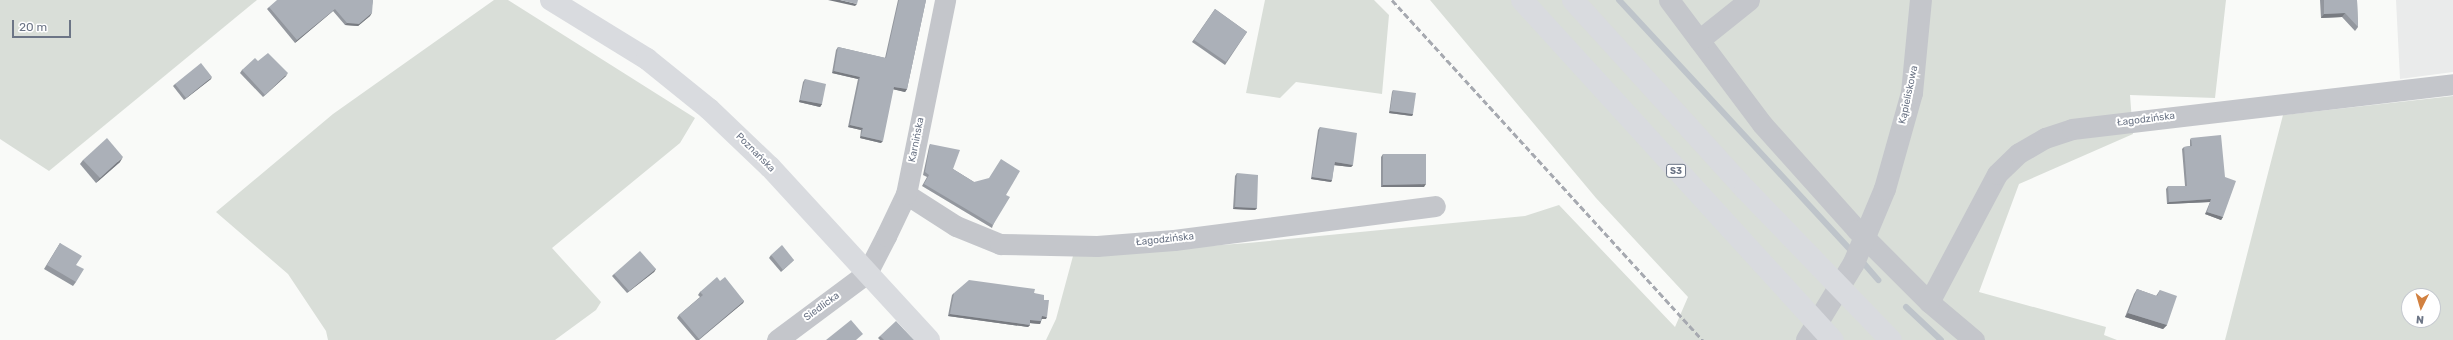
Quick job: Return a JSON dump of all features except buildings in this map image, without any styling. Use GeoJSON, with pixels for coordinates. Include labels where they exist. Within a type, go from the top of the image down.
{"type":"FeatureCollection","features":[{"type":"Feature","properties":{"kind":"main road","name":"Poznańska"},"geometry":{"type":"LineString","coordinates":[[551,0],[646,59],[709,109],[770,167],[929,340]]}},
{"type":"Feature","properties":{"kind":"main road","name":"S3"},"geometry":{"type":"LineString","coordinates":[[1522,0],[1833,340]]}},
{"type":"Feature","properties":{"kind":"main road"},"geometry":{"type":"LineString","coordinates":[[1573,0],[1745,189],[1890,340]]}},
{"type":"Feature","properties":{"kind":"street","name":"Karnińska"},"geometry":{"type":"LineString","coordinates":[[867,273],[906,194],[945,0]]}},
{"type":"Feature","properties":{"kind":"street"},"geometry":{"type":"LineString","coordinates":[[1669,0],[1762,124],[1856,230],[1929,302],[1974,340]]}},
{"type":"Feature","properties":{"kind":"street"},"geometry":{"type":"LineString","coordinates":[[1699,40],[1749,0]]}},
{"type":"Feature","properties":{"kind":"street","name":"Kąpieliskowa"},"geometry":{"type":"LineString","coordinates":[[1807,340],[1854,263],[1886,189],[1912,93],[1922,0]]}},
{"type":"Feature","properties":{"kind":"street","name":"Łagodzińska"},"geometry":{"type":"LineString","coordinates":[[1929,302],[1997,174],[2019,153],[2045,138],[2072,129],[2453,84]]}},
{"type":"Feature","properties":{"kind":"street","name":"Łagodzińska"},"geometry":{"type":"LineString","coordinates":[[906,194],[956,226],[1000,244],[1097,246],[1167,240],[1435,206]]}},
{"type":"Feature","properties":{"kind":"street","name":"Siedlicka"},"geometry":{"type":"LineString","coordinates":[[777,340],[867,273]]}},
{"type":"Feature","properties":{"kind":"shaded area"},"geometry":{"type":"Polygon","coordinates":[[[0,0],[257,0],[49,171],[0,139],[0,0]]]}},
{"type":"Feature","properties":{"kind":"shaded area"},"geometry":{"type":"Polygon","coordinates":[[[494,0],[508,0],[695,118],[680,143],[552,248],[601,302],[596,310],[555,340],[328,340],[326,331],[288,274],[216,212],[333,114],[494,0]]]}},
{"type":"Feature","properties":{"kind":"shaded area"},"geometry":{"type":"Polygon","coordinates":[[[1265,0],[1374,0],[1389,15],[1382,94],[1296,82],[1280,98],[1246,93],[1265,0]]]}},
{"type":"Feature","properties":{"kind":"shaded area"},"geometry":{"type":"Polygon","coordinates":[[[1430,0],[2226,0],[2215,98],[2130,95],[2133,134],[2019,184],[1979,292],[2106,327],[2104,335],[2117,340],[1046,340],[1056,319],[1073,256],[1248,243],[1525,216],[1559,205],[1675,327],[1688,297],[1596,198],[1430,0]]]}},
{"type":"Feature","properties":{"kind":"shaded area"},"geometry":{"type":"Polygon","coordinates":[[[2396,0],[2453,0],[2453,72],[2400,79],[2396,0]]]}},
{"type":"Feature","properties":{"kind":"shaded area"},"geometry":{"type":"Polygon","coordinates":[[[2453,96],[2453,340],[2225,340],[2283,115],[2453,96]]]}},
{"type":"Feature","properties":{"kind":"waterway"},"geometry":{"type":"LineString","coordinates":[[1619,0],[1853,253]]}},
{"type":"Feature","properties":{"kind":"waterway"},"geometry":{"type":"LineString","coordinates":[[1860,259],[1878,280]]}},
{"type":"Feature","properties":{"kind":"waterway"},"geometry":{"type":"LineString","coordinates":[[1906,307],[1941,340]]}},
{"type":"Feature","properties":{"kind":"railway"},"geometry":{"type":"LineString","coordinates":[[1392,0],[1703,340]]}}]}
